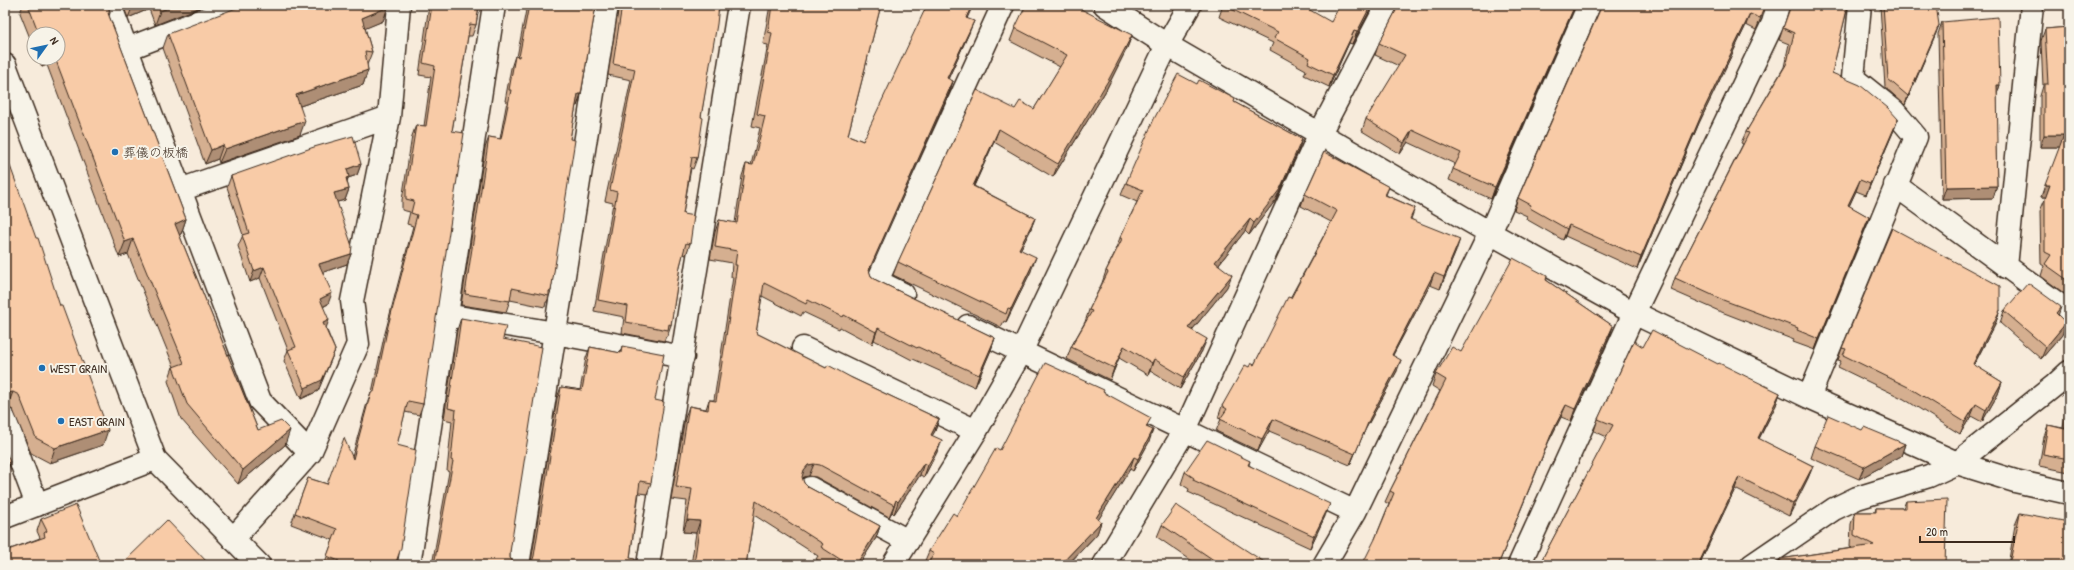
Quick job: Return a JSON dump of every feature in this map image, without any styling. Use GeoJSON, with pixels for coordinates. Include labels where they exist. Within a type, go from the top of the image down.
{"type":"FeatureCollection","features":[{"type":"Feature","properties":{"kind":"street"},"geometry":{"type":"LineString","coordinates":[[110,5],[260,401],[310,453]]}},
{"type":"Feature","properties":{"kind":"street"},"geometry":{"type":"LineString","coordinates":[[127,49],[241,5]]}},
{"type":"Feature","properties":{"kind":"street"},"geometry":{"type":"LineString","coordinates":[[233,539],[310,453],[358,344],[352,302],[389,117],[399,5]]}},
{"type":"Feature","properties":{"kind":"street"},"geometry":{"type":"LineString","coordinates":[[409,565],[494,5]]}},
{"type":"Feature","properties":{"kind":"street"},"geometry":{"type":"LineString","coordinates":[[518,565],[607,5]]}},
{"type":"Feature","properties":{"kind":"street"},"geometry":{"type":"LineString","coordinates":[[648,565],[683,358],[739,5]]}},
{"type":"Feature","properties":{"kind":"street"},"geometry":{"type":"LineString","coordinates":[[918,301],[876,281],[1002,5]]}},
{"type":"Feature","properties":{"kind":"street"},"geometry":{"type":"LineString","coordinates":[[1105,5],[1167,45],[1490,233],[1634,313],[1809,397],[1957,463],[2015,481],[2069,493]]}},
{"type":"Feature","properties":{"kind":"street"},"geometry":{"type":"LineString","coordinates":[[893,565],[976,431],[1021,352],[1167,45],[1190,5]]}},
{"type":"Feature","properties":{"kind":"street"},"geometry":{"type":"LineString","coordinates":[[1104,565],[1185,430],[1320,133],[1387,5]]}},
{"type":"Feature","properties":{"kind":"street"},"geometry":{"type":"LineString","coordinates":[[1324,565],[1355,512],[1490,233],[1590,5]]}},
{"type":"Feature","properties":{"kind":"street"},"geometry":{"type":"LineString","coordinates":[[1519,565],[1634,313],[1773,23],[1778,5]]}},
{"type":"Feature","properties":{"kind":"street"},"geometry":{"type":"LineString","coordinates":[[1809,397],[1916,137],[1893,110],[1853,78],[1860,5]]}},
{"type":"Feature","properties":{"kind":"street"},"geometry":{"type":"LineString","coordinates":[[2006,267],[2032,5]]}},
{"type":"Feature","properties":{"kind":"street"},"geometry":{"type":"LineString","coordinates":[[5,65],[155,459],[233,539],[249,562]]}},
{"type":"Feature","properties":{"kind":"street"},"geometry":{"type":"LineString","coordinates":[[180,190],[389,117]]}},
{"type":"Feature","properties":{"kind":"street"},"geometry":{"type":"LineString","coordinates":[[1895,185],[2069,312]]}},
{"type":"Feature","properties":{"kind":"street"},"geometry":{"type":"LineString","coordinates":[[446,315],[556,333],[683,358]]}},
{"type":"Feature","properties":{"kind":"street"},"geometry":{"type":"LineString","coordinates":[[952,318],[1355,512]]}},
{"type":"Feature","properties":{"kind":"street"},"geometry":{"type":"LineString","coordinates":[[803,348],[976,431]]}},
{"type":"Feature","properties":{"kind":"street"},"geometry":{"type":"LineString","coordinates":[[1752,565],[1840,506],[1857,498],[1929,476],[1957,463],[2055,385],[2069,372]]}},
{"type":"Feature","properties":{"kind":"street"},"geometry":{"type":"LineString","coordinates":[[5,419],[37,505]]}},
{"type":"Feature","properties":{"kind":"street"},"geometry":{"type":"LineString","coordinates":[[5,517],[155,459]]}},
{"type":"Feature","properties":{"kind":"street"},"geometry":{"type":"LineString","coordinates":[[810,488],[908,541]]}},
{"type":"Feature","properties":{"kind":"building"},"geometry":{"type":"Polygon","coordinates":[[[28,5],[108,5],[110,13],[108,13],[186,219],[175,224],[258,430],[281,421],[290,430],[243,470],[187,404],[173,367],[184,363],[133,239],[125,242],[58,66],[66,66],[66,26],[36,26],[28,5]]]}},
{"type":"Feature","properties":{"kind":"building"},"geometry":{"type":"Polygon","coordinates":[[[158,5],[175,5],[160,11],[158,5]]]}},
{"type":"Feature","properties":{"kind":"building"},"geometry":{"type":"Polygon","coordinates":[[[244,5],[387,5],[388,7],[362,18],[372,52],[365,51],[368,70],[296,95],[305,121],[225,149],[223,145],[211,150],[168,34],[244,5]]]}},
{"type":"Feature","properties":{"kind":"building"},"geometry":{"type":"Polygon","coordinates":[[[432,5],[479,5],[476,25],[470,24],[452,131],[464,133],[423,404],[408,401],[397,445],[416,450],[401,548],[395,565],[337,565],[339,561],[327,556],[337,529],[295,513],[308,478],[327,484],[344,438],[353,459],[371,392],[374,392],[388,326],[417,215],[411,213],[414,201],[406,199],[406,189],[416,125],[426,126],[435,66],[423,63],[432,5]]]}},
{"type":"Feature","properties":{"kind":"building"},"geometry":{"type":"Polygon","coordinates":[[[529,5],[596,5],[581,94],[578,94],[570,139],[575,140],[551,291],[549,291],[549,296],[512,288],[510,301],[465,294],[489,137],[501,139],[511,90],[509,90],[515,56],[519,57],[529,5]]]}},
{"type":"Feature","properties":{"kind":"building"},"geometry":{"type":"Polygon","coordinates":[[[622,5],[719,5],[701,117],[703,118],[697,158],[692,157],[683,214],[694,216],[690,244],[686,243],[680,266],[671,325],[669,324],[668,330],[626,322],[628,306],[598,300],[617,192],[610,190],[635,69],[613,64],[622,5]]]}},
{"type":"Feature","properties":{"kind":"building"},"geometry":{"type":"Polygon","coordinates":[[[772,5],[881,5],[848,135],[863,141],[927,5],[972,5],[966,18],[974,21],[947,78],[953,81],[869,270],[871,276],[876,280],[995,338],[979,375],[918,347],[917,348],[878,328],[876,332],[844,315],[843,317],[808,300],[806,304],[764,283],[756,333],[826,368],[828,365],[939,419],[931,435],[942,440],[928,465],[924,463],[898,502],[896,500],[894,505],[820,465],[808,465],[804,470],[802,477],[804,483],[808,487],[880,526],[856,565],[849,565],[821,547],[823,544],[756,501],[746,565],[694,565],[700,521],[687,520],[692,489],[676,487],[689,406],[708,410],[709,400],[716,401],[737,265],[735,265],[737,251],[715,247],[719,220],[737,223],[746,164],[753,165],[765,116],[757,114],[772,33],[768,32],[772,5]]]}},
{"type":"Feature","properties":{"kind":"building"},"geometry":{"type":"Polygon","coordinates":[[[1026,5],[1073,5],[1132,35],[1109,79],[1058,164],[999,129],[973,186],[1035,218],[1019,249],[1036,257],[1011,309],[1008,308],[1006,314],[898,262],[977,90],[1015,109],[1020,101],[1034,109],[1067,55],[1015,28],[1026,5]]]}},
{"type":"Feature","properties":{"kind":"building"},"geometry":{"type":"Polygon","coordinates":[[[1223,5],[1301,5],[1331,22],[1340,5],[1371,5],[1357,32],[1354,31],[1333,75],[1308,63],[1310,58],[1274,38],[1278,32],[1223,5]]]}},
{"type":"Feature","properties":{"kind":"building"},"geometry":{"type":"Polygon","coordinates":[[[1399,5],[1575,5],[1495,187],[1453,169],[1461,153],[1412,130],[1404,143],[1366,119],[1405,55],[1379,43],[1399,5]]]}},
{"type":"Feature","properties":{"kind":"building"},"geometry":{"type":"Polygon","coordinates":[[[1602,5],[1765,5],[1760,18],[1750,14],[1703,111],[1641,257],[1569,225],[1567,229],[1530,208],[1531,205],[1518,198],[1602,5]]]}},
{"type":"Feature","properties":{"kind":"building"},"geometry":{"type":"Polygon","coordinates":[[[1791,5],[1848,5],[1832,73],[1860,85],[1888,108],[1898,119],[1870,184],[1860,180],[1848,205],[1869,217],[1819,339],[1797,330],[1798,328],[1723,300],[1675,278],[1749,133],[1746,132],[1787,63],[1794,33],[1783,28],[1791,5]]]}},
{"type":"Feature","properties":{"kind":"building"},"geometry":{"type":"Polygon","coordinates":[[[1883,5],[1936,5],[1939,25],[1908,96],[1888,79],[1883,5]]]}},
{"type":"Feature","properties":{"kind":"building"},"geometry":{"type":"Polygon","coordinates":[[[1998,17],[2000,85],[1997,85],[1997,186],[1946,187],[1942,22],[1998,17]]]}},
{"type":"Feature","properties":{"kind":"building"},"geometry":{"type":"Polygon","coordinates":[[[2069,27],[2069,281],[2045,264],[2051,255],[2045,252],[2045,199],[2050,185],[2045,185],[2064,135],[2044,135],[2044,84],[2048,84],[2045,29],[2069,27]]]}},
{"type":"Feature","properties":{"kind":"building"},"geometry":{"type":"Polygon","coordinates":[[[1178,74],[1197,84],[1199,80],[1235,99],[1234,102],[1302,139],[1280,189],[1254,223],[1250,219],[1215,262],[1232,275],[1188,328],[1207,339],[1184,377],[1154,359],[1152,363],[1124,346],[1114,368],[1071,347],[1092,311],[1089,310],[1108,272],[1106,271],[1122,239],[1120,238],[1143,190],[1126,183],[1154,119],[1178,74]]]}},
{"type":"Feature","properties":{"kind":"building"},"geometry":{"type":"Polygon","coordinates":[[[353,136],[361,164],[347,169],[349,177],[346,178],[349,189],[334,193],[352,246],[351,254],[319,264],[332,293],[320,299],[329,320],[323,323],[335,350],[322,380],[305,388],[288,350],[296,347],[264,267],[254,271],[242,235],[249,233],[231,176],[314,147],[353,136]]]}},
{"type":"Feature","properties":{"kind":"building"},"geometry":{"type":"Polygon","coordinates":[[[5,152],[36,238],[38,238],[60,306],[62,306],[108,430],[55,448],[36,438],[19,395],[13,392],[5,393],[5,152]]]}},
{"type":"Feature","properties":{"kind":"building"},"geometry":{"type":"Polygon","coordinates":[[[1324,152],[1389,187],[1385,195],[1415,208],[1410,219],[1460,239],[1444,277],[1434,273],[1392,355],[1401,360],[1370,418],[1355,454],[1273,419],[1262,439],[1220,419],[1227,409],[1222,406],[1245,365],[1249,367],[1251,363],[1254,365],[1288,297],[1291,298],[1337,211],[1305,194],[1324,152]]]}},
{"type":"Feature","properties":{"kind":"building"},"geometry":{"type":"Polygon","coordinates":[[[1892,228],[2000,286],[2000,310],[1973,364],[2002,382],[1986,410],[1976,404],[1965,422],[1908,387],[1843,355],[1846,349],[1842,348],[1892,228]]]}},
{"type":"Feature","properties":{"kind":"building"},"geometry":{"type":"Polygon","coordinates":[[[1513,258],[1547,276],[1546,280],[1613,326],[1575,409],[1566,405],[1553,430],[1498,565],[1362,565],[1375,539],[1394,493],[1390,491],[1446,380],[1436,374],[1452,347],[1461,352],[1513,258]]]}},
{"type":"Feature","properties":{"kind":"building"},"geometry":{"type":"Polygon","coordinates":[[[2028,283],[2061,307],[2056,313],[2066,323],[2046,347],[2004,311],[2028,283]]]}},
{"type":"Feature","properties":{"kind":"building"},"geometry":{"type":"Polygon","coordinates":[[[461,318],[506,326],[503,339],[542,347],[510,552],[510,558],[518,565],[434,565],[453,461],[451,460],[456,410],[448,408],[461,318]]]}},
{"type":"Feature","properties":{"kind":"building"},"geometry":{"type":"Polygon","coordinates":[[[1652,330],[1718,364],[1719,363],[1780,393],[1758,438],[1813,466],[1793,504],[1739,477],[1698,565],[1539,565],[1613,425],[1598,419],[1634,341],[1643,347],[1652,330]]]}},
{"type":"Feature","properties":{"kind":"building"},"geometry":{"type":"Polygon","coordinates":[[[622,346],[664,354],[655,400],[664,402],[651,483],[640,481],[630,558],[635,559],[634,565],[527,565],[532,562],[534,556],[561,387],[582,390],[590,347],[621,353],[622,346]]]}},
{"type":"Feature","properties":{"kind":"building"},"geometry":{"type":"Polygon","coordinates":[[[1045,363],[1104,390],[1103,392],[1151,418],[1146,427],[1153,430],[1138,459],[1134,457],[1096,518],[1101,522],[1060,565],[927,565],[934,554],[929,551],[953,513],[957,516],[996,448],[1000,450],[1045,363]]]}},
{"type":"Feature","properties":{"kind":"building"},"geometry":{"type":"Polygon","coordinates":[[[2069,406],[2069,459],[2043,454],[2048,425],[2065,429],[2069,406]]]}},
{"type":"Feature","properties":{"kind":"building"},"geometry":{"type":"Polygon","coordinates":[[[1828,415],[1862,430],[1864,427],[1905,444],[1864,467],[1815,446],[1828,415]]]}},
{"type":"Feature","properties":{"kind":"building"},"geometry":{"type":"Polygon","coordinates":[[[1207,440],[1250,461],[1248,465],[1330,504],[1314,536],[1193,480],[1194,478],[1185,472],[1207,440]]]}},
{"type":"Feature","properties":{"kind":"building"},"geometry":{"type":"Polygon","coordinates":[[[5,449],[10,462],[5,464],[5,449]]]}},
{"type":"Feature","properties":{"kind":"building"},"geometry":{"type":"Polygon","coordinates":[[[1947,499],[1945,565],[1781,565],[1780,559],[1874,545],[1854,535],[1855,512],[1876,512],[1876,508],[1906,508],[1906,501],[1947,499]]]}},
{"type":"Feature","properties":{"kind":"building"},"geometry":{"type":"Polygon","coordinates":[[[76,505],[101,565],[5,565],[5,551],[45,537],[44,533],[47,531],[41,519],[76,505]]]}},
{"type":"Feature","properties":{"kind":"building"},"geometry":{"type":"Polygon","coordinates":[[[1176,505],[1269,565],[1221,565],[1162,525],[1176,505]]]}},
{"type":"Feature","properties":{"kind":"building"},"geometry":{"type":"Polygon","coordinates":[[[2020,513],[2069,522],[2069,565],[2050,562],[2049,565],[2008,565],[2020,513]]]}},
{"type":"Feature","properties":{"kind":"building"},"geometry":{"type":"Polygon","coordinates":[[[167,520],[208,563],[205,565],[121,565],[167,520]]]}},
{"type":"Feature","properties":{"kind":"place","name":"葬儀の板橋"},"geometry":{"type":"Point","coordinates":[115,152]}},
{"type":"Feature","properties":{"kind":"place","name":"WEST GRAIN"},"geometry":{"type":"Point","coordinates":[42,368]}},
{"type":"Feature","properties":{"kind":"place","name":"EAST GRAIN"},"geometry":{"type":"Point","coordinates":[61,421]}}]}
